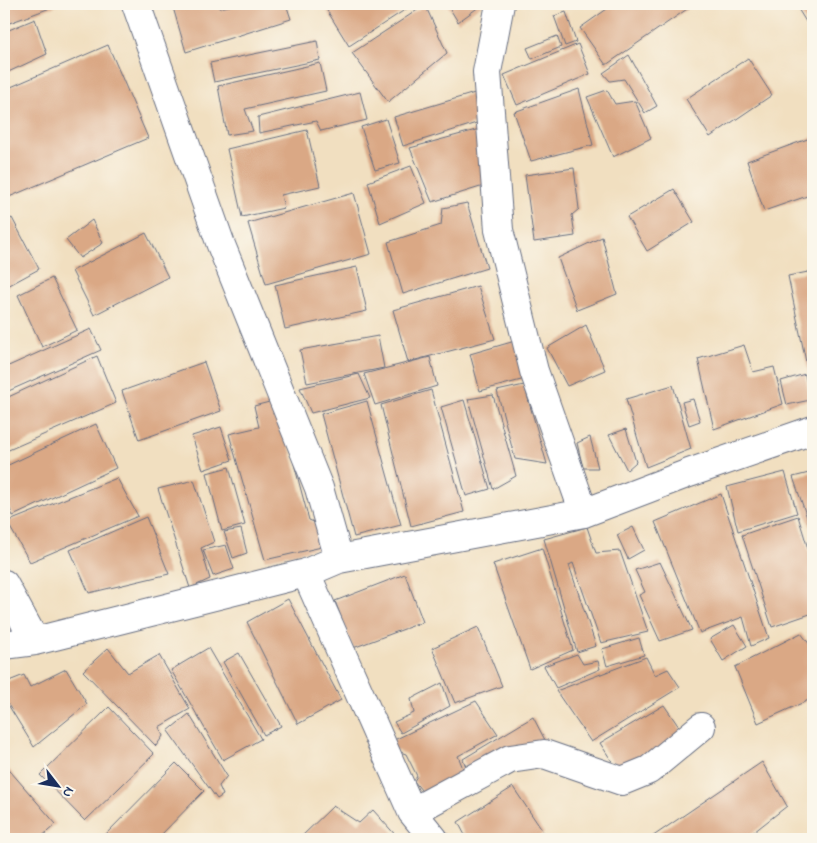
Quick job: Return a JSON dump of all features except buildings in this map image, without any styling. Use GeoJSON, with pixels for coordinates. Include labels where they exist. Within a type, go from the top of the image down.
{"type":"FeatureCollection","features":[{"type":"Feature","properties":{"kind":"street"},"geometry":{"type":"LineString","coordinates":[[136,4],[221,245],[319,488],[339,559]]}},
{"type":"Feature","properties":{"kind":"street"},"geometry":{"type":"LineString","coordinates":[[500,4],[487,72],[498,230],[534,371],[584,513]]}},
{"type":"Feature","properties":{"kind":"street"},"geometry":{"type":"LineString","coordinates":[[4,645],[35,641],[306,573],[339,559],[584,513],[689,473],[813,430]]}},
{"type":"Feature","properties":{"kind":"street"},"geometry":{"type":"LineString","coordinates":[[306,573],[412,812],[434,839]]}},
{"type":"Feature","properties":{"kind":"street"},"geometry":{"type":"LineString","coordinates":[[4,584],[35,641]]}},
{"type":"Feature","properties":{"kind":"street"},"geometry":{"type":"LineString","coordinates":[[412,812],[510,759],[544,754],[622,781],[649,770],[701,727]]}}]}
